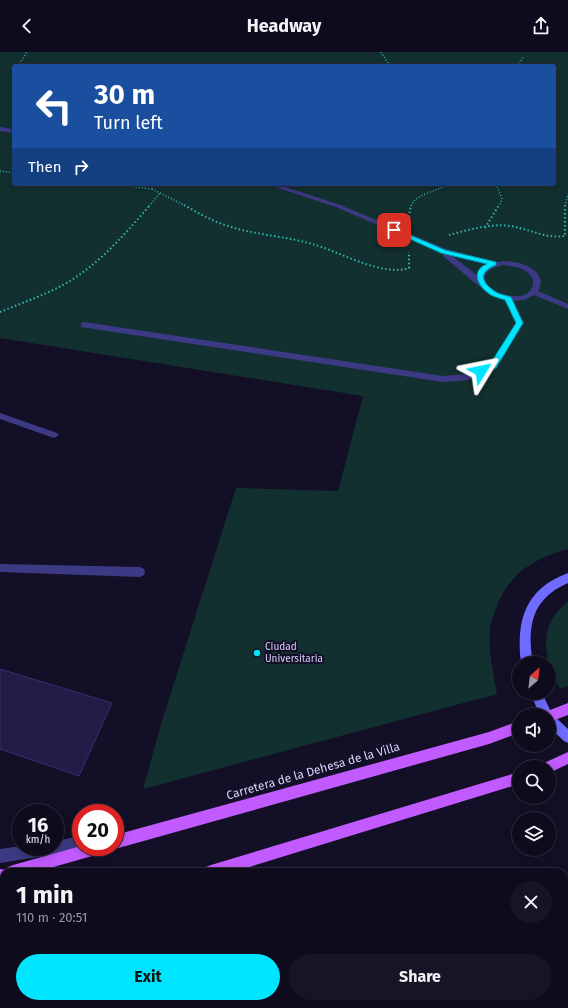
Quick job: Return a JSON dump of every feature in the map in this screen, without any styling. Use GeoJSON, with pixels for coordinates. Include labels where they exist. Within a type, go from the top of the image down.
{"type":"FeatureCollection","features":[{"type":"Feature","properties":{"kind":"main road"},"geometry":{"type":"LineString","coordinates":[[556,713],[568,709]]}},
{"type":"Feature","properties":{"kind":"main road","name":"Carretera de la Dehesa de la Villa"},"geometry":{"type":"LineString","coordinates":[[124,839],[489,738],[512,729]]}},
{"type":"Feature","properties":{"kind":"main road"},"geometry":{"type":"LineString","coordinates":[[556,763],[568,758]]}},
{"type":"Feature","properties":{"kind":"main road"},"geometry":{"type":"LineString","coordinates":[[224,868],[512,780]]}},
{"type":"Feature","properties":{"kind":"main road"},"geometry":{"type":"LineString","coordinates":[[27,868],[72,855]]}},
{"type":"Feature","properties":{"kind":"street"},"geometry":{"type":"LineString","coordinates":[[526,656],[524,625],[529,612],[538,598],[549,588],[568,578]]}},
{"type":"Feature","properties":{"kind":"street"},"geometry":{"type":"LineString","coordinates":[[556,726],[568,737]]}},
{"type":"Feature","properties":{"kind":"lane"},"geometry":{"type":"LineString","coordinates":[[0,129],[12,131]]}},
{"type":"Feature","properties":{"kind":"lane"},"geometry":{"type":"LineString","coordinates":[[275,186],[338,206],[443,251],[494,264],[512,264],[529,270],[535,276],[538,282],[538,287],[528,296],[508,298],[491,292],[443,251]]}},
{"type":"Feature","properties":{"kind":"lane"},"geometry":{"type":"LineString","coordinates":[[481,282],[480,276],[482,271],[486,267],[494,264]]}},
{"type":"Feature","properties":{"kind":"lane"},"geometry":{"type":"LineString","coordinates":[[534,292],[568,307]]}},
{"type":"Feature","properties":{"kind":"lane"},"geometry":{"type":"LineString","coordinates":[[84,325],[443,379],[469,376],[493,366],[520,323],[508,298]]}},
{"type":"Feature","properties":{"kind":"lane"},"geometry":{"type":"LineString","coordinates":[[0,416],[54,435]]}},
{"type":"Feature","properties":{"kind":"lane"},"geometry":{"type":"LineString","coordinates":[[0,568],[140,572]]}},
{"type":"Feature","properties":{"kind":"lane"},"geometry":{"type":"LineString","coordinates":[[124,835],[156,830]]}},
{"type":"Feature","properties":{"kind":"lane"},"geometry":{"type":"LineString","coordinates":[[0,856],[72,844]]}},
{"type":"Feature","properties":{"kind":"path"},"geometry":{"type":"LineString","coordinates":[[18,64],[27,52]]}},
{"type":"Feature","properties":{"kind":"path"},"geometry":{"type":"LineString","coordinates":[[381,52],[389,64]]}},
{"type":"Feature","properties":{"kind":"path"},"geometry":{"type":"LineString","coordinates":[[519,64],[523,57]]}},
{"type":"Feature","properties":{"kind":"path"},"geometry":{"type":"LineString","coordinates":[[0,171],[12,172]]}},
{"type":"Feature","properties":{"kind":"path"},"geometry":{"type":"LineString","coordinates":[[128,186],[152,189],[217,222],[252,231],[293,238],[315,244],[365,263],[398,271],[409,268],[408,212],[411,202],[416,197],[439,190],[445,186]]}},
{"type":"Feature","properties":{"kind":"path"},"geometry":{"type":"LineString","coordinates":[[485,228],[496,212],[502,199],[497,186]]}},
{"type":"Feature","properties":{"kind":"path"},"geometry":{"type":"LineString","coordinates":[[0,312],[31,300],[81,274],[127,231],[159,194],[152,189]]}},
{"type":"Feature","properties":{"kind":"path"},"geometry":{"type":"LineString","coordinates":[[422,242],[468,230],[505,225],[556,239],[565,236],[564,208],[568,194]]}},
{"type":"Feature","properties":{"kind":"green space"},"geometry":{"type":"Polygon","coordinates":[[[0,52],[568,52],[568,549],[544,557],[524,569],[515,577],[501,597],[490,627],[491,660],[497,694],[143,789],[162,721],[236,488],[338,491],[363,396],[0,338],[0,52]]]}},
{"type":"Feature","properties":{"kind":"green space"},"geometry":{"type":"Polygon","coordinates":[[[568,601],[568,686],[560,689],[556,682],[556,656],[547,656],[546,643],[547,632],[551,621],[568,601]]]}},
{"type":"Feature","properties":{"kind":"building"},"geometry":{"type":"Polygon","coordinates":[[[0,669],[112,703],[79,776],[0,749],[0,669]]]}},
{"type":"Feature","properties":{"kind":"place","name":"Ciudad Universitaria"},"geometry":{"type":"Point","coordinates":[257,653]}},
{"type":"Feature","properties":{"kind":"route"},"geometry":{"type":"LineString","coordinates":[[394,230],[443,251],[494,264],[486,267],[482,271],[480,276],[481,282],[485,288],[491,292],[508,298],[520,323],[493,366],[481,371]]}}]}
